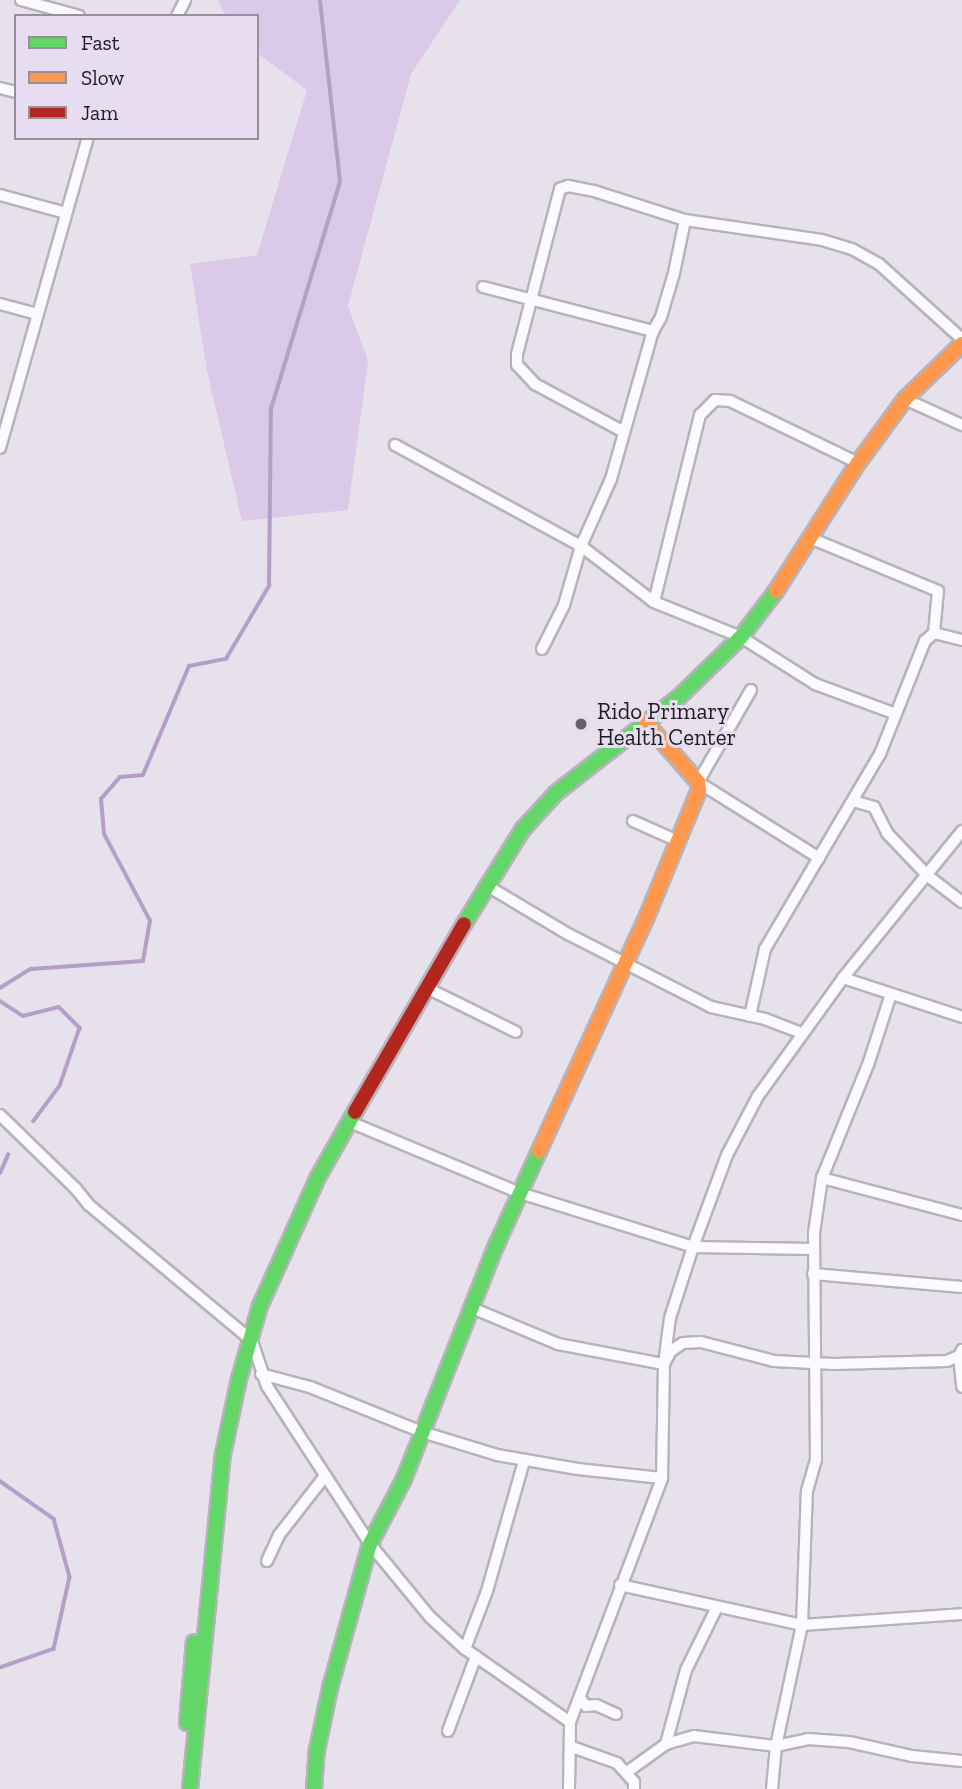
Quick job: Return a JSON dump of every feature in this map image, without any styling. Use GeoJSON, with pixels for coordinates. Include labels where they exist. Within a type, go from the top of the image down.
{"type":"FeatureCollection","features":[{"type":"Feature","properties":{"kind":"main road"},"geometry":{"type":"LineString","coordinates":[[190,1789],[223,1454],[239,1379],[260,1306],[288,1239],[350,1122],[486,885],[523,829],[556,793],[708,672],[741,637],[768,604],[858,463],[905,399],[962,342]]}},
{"type":"Feature","properties":{"kind":"main road"},"geometry":{"type":"LineString","coordinates":[[314,1789],[317,1750],[330,1688],[370,1544],[404,1479],[520,1193],[699,790],[698,782],[646,723]]}},
{"type":"Feature","properties":{"kind":"main road"},"geometry":{"type":"LineString","coordinates":[[181,1789],[211,1480],[230,1385],[252,1341]]}},
{"type":"Feature","properties":{"kind":"street"},"geometry":{"type":"LineString","coordinates":[[21,0],[72,14]]}},
{"type":"Feature","properties":{"kind":"street"},"geometry":{"type":"LineString","coordinates":[[0,448],[5,412],[38,314],[87,140]]}},
{"type":"Feature","properties":{"kind":"street"},"geometry":{"type":"LineString","coordinates":[[624,432],[535,384],[517,365],[517,354],[560,189],[568,186],[594,191],[685,220],[821,240],[852,249],[879,264],[962,342]]}},
{"type":"Feature","properties":{"kind":"street"},"geometry":{"type":"LineString","coordinates":[[0,195],[66,213]]}},
{"type":"Feature","properties":{"kind":"street"},"geometry":{"type":"LineString","coordinates":[[542,649],[564,605],[581,545],[611,479],[653,331],[661,317],[674,273],[685,220]]}},
{"type":"Feature","properties":{"kind":"street"},"geometry":{"type":"LineString","coordinates":[[483,287],[653,331]]}},
{"type":"Feature","properties":{"kind":"street"},"geometry":{"type":"LineString","coordinates":[[0,304],[38,314]]}},
{"type":"Feature","properties":{"kind":"street"},"geometry":{"type":"LineString","coordinates":[[905,399],[962,425]]}},
{"type":"Feature","properties":{"kind":"street"},"geometry":{"type":"LineString","coordinates":[[654,602],[701,415],[715,400],[730,401],[858,463]]}},
{"type":"Feature","properties":{"kind":"street"},"geometry":{"type":"LineString","coordinates":[[395,445],[581,545],[654,602],[741,637],[815,684],[896,714]]}},
{"type":"Feature","properties":{"kind":"street"},"geometry":{"type":"LineString","coordinates":[[750,1016],[765,949],[880,754],[925,641],[934,633],[938,591],[810,538]]}},
{"type":"Feature","properties":{"kind":"street"},"geometry":{"type":"LineString","coordinates":[[934,633],[962,640]]}},
{"type":"Feature","properties":{"kind":"street"},"geometry":{"type":"LineString","coordinates":[[751,690],[698,782],[819,858]]}},
{"type":"Feature","properties":{"kind":"street"},"geometry":{"type":"LineString","coordinates":[[853,801],[874,807],[887,833],[928,876],[962,902]]}},
{"type":"Feature","properties":{"kind":"street"},"geometry":{"type":"LineString","coordinates":[[633,821],[678,841]]}},
{"type":"Feature","properties":{"kind":"street"},"geometry":{"type":"LineString","coordinates":[[569,1789],[572,1747],[570,1722],[662,1478],[664,1364],[670,1318],[727,1155],[758,1096],[802,1033],[962,831]]}},
{"type":"Feature","properties":{"kind":"street"},"geometry":{"type":"LineString","coordinates":[[486,885],[624,963],[711,1007],[779,1023],[802,1033]]}},
{"type":"Feature","properties":{"kind":"street"},"geometry":{"type":"LineString","coordinates":[[843,978],[962,1017]]}},
{"type":"Feature","properties":{"kind":"street"},"geometry":{"type":"LineString","coordinates":[[427,988],[516,1032]]}},
{"type":"Feature","properties":{"kind":"street"},"geometry":{"type":"LineString","coordinates":[[772,1789],[776,1746],[802,1625],[807,1491],[816,1460],[813,1274],[822,1178],[869,1062],[891,994]]}},
{"type":"Feature","properties":{"kind":"street"},"geometry":{"type":"LineString","coordinates":[[0,1115],[89,1205],[252,1341],[261,1374],[326,1476],[370,1544],[430,1617],[465,1649],[570,1722]]}},
{"type":"Feature","properties":{"kind":"street"},"geometry":{"type":"LineString","coordinates":[[350,1122],[520,1193],[693,1247],[814,1249]]}},
{"type":"Feature","properties":{"kind":"street"},"geometry":{"type":"LineString","coordinates":[[822,1178],[962,1215]]}},
{"type":"Feature","properties":{"kind":"street"},"geometry":{"type":"LineString","coordinates":[[813,1274],[962,1287]]}},
{"type":"Feature","properties":{"kind":"street"},"geometry":{"type":"LineString","coordinates":[[472,1308],[558,1344],[664,1364]]}},
{"type":"Feature","properties":{"kind":"street"},"geometry":{"type":"LineString","coordinates":[[664,1364],[671,1351],[683,1343],[701,1342],[774,1360],[813,1363],[961,1359],[962,1387]]}},
{"type":"Feature","properties":{"kind":"street"},"geometry":{"type":"LineString","coordinates":[[261,1374],[310,1387],[422,1432],[524,1461],[662,1478]]}},
{"type":"Feature","properties":{"kind":"street"},"geometry":{"type":"LineString","coordinates":[[465,1649],[487,1591],[524,1461]]}},
{"type":"Feature","properties":{"kind":"street"},"geometry":{"type":"LineString","coordinates":[[267,1561],[279,1535],[326,1476]]}},
{"type":"Feature","properties":{"kind":"street"},"geometry":{"type":"LineString","coordinates":[[620,1585],[802,1625],[962,1614]]}},
{"type":"Feature","properties":{"kind":"street"},"geometry":{"type":"LineString","coordinates":[[666,1744],[686,1670],[717,1607]]}},
{"type":"Feature","properties":{"kind":"street"},"geometry":{"type":"LineString","coordinates":[[448,1731],[476,1656]]}},
{"type":"Feature","properties":{"kind":"street"},"geometry":{"type":"LineString","coordinates":[[580,1699],[586,1706],[596,1705],[615,1714]]}},
{"type":"Feature","properties":{"kind":"street"},"geometry":{"type":"LineString","coordinates":[[627,1772],[666,1744],[682,1737],[776,1746],[808,1739],[849,1742],[912,1756],[962,1761]]}},
{"type":"Feature","properties":{"kind":"street"},"geometry":{"type":"LineString","coordinates":[[572,1747],[617,1763],[627,1772],[634,1789]]}},
{"type":"Feature","properties":{"kind":"shaded area"},"geometry":{"type":"Polygon","coordinates":[[[218,0],[460,0],[411,74],[348,306],[368,361],[348,510],[242,521],[207,371],[190,264],[257,255],[307,90],[259,54],[259,14],[225,14],[218,0]]]}},
{"type":"Feature","properties":{"kind":"waterway"},"geometry":{"type":"LineString","coordinates":[[0,988],[31,969],[143,961],[150,921],[104,834],[101,799],[120,777],[143,775],[189,666],[226,659],[269,586],[271,409],[340,182],[320,0]]}},
{"type":"Feature","properties":{"kind":"waterway"},"geometry":{"type":"LineString","coordinates":[[0,1001],[23,1016],[59,1007],[80,1028],[60,1086],[34,1121]]}},
{"type":"Feature","properties":{"kind":"waterway"},"geometry":{"type":"LineString","coordinates":[[0,1173],[8,1155]]}},
{"type":"Feature","properties":{"kind":"waterway"},"geometry":{"type":"LineString","coordinates":[[0,1481],[54,1519],[70,1577],[54,1649],[0,1668]]}},
{"type":"Feature","properties":{"kind":"traffic: fast"},"geometry":{"type":"LineString","coordinates":[[464,924],[523,829],[556,793],[679,697],[741,637],[776,591]]}},
{"type":"Feature","properties":{"kind":"traffic: fast"},"geometry":{"type":"LineString","coordinates":[[190,1789],[223,1454],[239,1379],[260,1306],[318,1177],[355,1112]]}},
{"type":"Feature","properties":{"kind":"traffic: fast"},"geometry":{"type":"LineString","coordinates":[[314,1789],[317,1750],[330,1688],[370,1544],[404,1479],[496,1246],[539,1151]]}},
{"type":"Feature","properties":{"kind":"traffic: fast"},"geometry":{"type":"LineString","coordinates":[[187,1723],[194,1642]]}},
{"type":"Feature","properties":{"kind":"traffic: slow"},"geometry":{"type":"LineString","coordinates":[[776,591],[858,463],[905,399],[962,344]]}},
{"type":"Feature","properties":{"kind":"traffic: slow"},"geometry":{"type":"LineString","coordinates":[[539,1151],[647,916],[699,790],[698,782],[646,723]]}},
{"type":"Feature","properties":{"kind":"traffic: jam"},"geometry":{"type":"LineString","coordinates":[[355,1112],[464,924]]}},
{"type":"Feature","properties":{"kind":"place","name":"Rido Primary Health Center"},"geometry":{"type":"Point","coordinates":[581,724]}}]}
